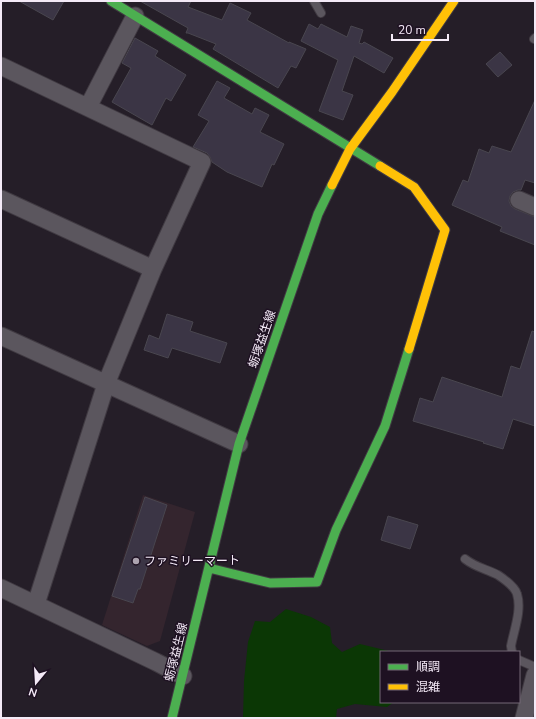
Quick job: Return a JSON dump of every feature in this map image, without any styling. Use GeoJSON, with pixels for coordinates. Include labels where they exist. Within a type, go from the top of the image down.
{"type":"FeatureCollection","features":[{"type":"Feature","properties":{"kind":"street"},"geometry":{"type":"LineString","coordinates":[[111,1],[414,187],[445,230],[385,426],[336,530],[317,582],[270,583],[209,568]]}},
{"type":"Feature","properties":{"kind":"street","name":"蛎塚益生線"},"geometry":{"type":"LineString","coordinates":[[172,718],[239,444],[318,214],[350,149],[454,1]]}},
{"type":"Feature","properties":{"kind":"street"},"geometry":{"type":"LineString","coordinates":[[88,107],[135,16]]}},
{"type":"Feature","properties":{"kind":"street"},"geometry":{"type":"LineString","coordinates":[[1,66],[202,162],[153,269],[106,384],[36,604]]}},
{"type":"Feature","properties":{"kind":"street"},"geometry":{"type":"LineString","coordinates":[[1,199],[153,269]]}},
{"type":"Feature","properties":{"kind":"street"},"geometry":{"type":"LineString","coordinates":[[519,200],[535,207]]}},
{"type":"Feature","properties":{"kind":"street"},"geometry":{"type":"LineString","coordinates":[[1,336],[239,444]]}},
{"type":"Feature","properties":{"kind":"street"},"geometry":{"type":"LineString","coordinates":[[1,588],[183,676]]}},
{"type":"Feature","properties":{"kind":"street"},"geometry":{"type":"LineString","coordinates":[[524,718],[535,675]]}},
{"type":"Feature","properties":{"kind":"lane"},"geometry":{"type":"LineString","coordinates":[[314,1],[321,13]]}},
{"type":"Feature","properties":{"kind":"lane"},"geometry":{"type":"LineString","coordinates":[[465,559],[472,565],[498,576],[510,585],[517,593],[519,607],[511,646],[512,651]]}},
{"type":"Feature","properties":{"kind":"lane"},"geometry":{"type":"LineString","coordinates":[[520,660],[535,667]]}},
{"type":"Feature","properties":{"kind":"shaded area"},"geometry":{"type":"Polygon","coordinates":[[[143,495],[195,512],[160,641],[147,646],[102,625],[143,495]]]}},
{"type":"Feature","properties":{"kind":"green space"},"geometry":{"type":"Polygon","coordinates":[[[286,609],[311,617],[330,627],[332,643],[342,652],[360,644],[389,651],[380,651],[380,703],[393,703],[387,707],[355,704],[337,709],[336,718],[243,718],[244,681],[248,642],[255,621],[270,622],[286,609]]]}},
{"type":"Feature","properties":{"kind":"building"},"geometry":{"type":"Polygon","coordinates":[[[19,1],[64,1],[53,20],[19,1]]]}},
{"type":"Feature","properties":{"kind":"building"},"geometry":{"type":"Polygon","coordinates":[[[140,1],[191,1],[188,7],[222,20],[230,3],[251,13],[247,20],[289,43],[306,49],[296,68],[291,66],[278,88],[213,49],[216,44],[186,33],[188,28],[140,1]]]}},
{"type":"Feature","properties":{"kind":"building"},"geometry":{"type":"Polygon","coordinates":[[[309,24],[318,29],[321,24],[347,37],[351,26],[363,30],[359,43],[362,44],[364,42],[393,58],[384,73],[354,56],[342,91],[353,95],[343,120],[319,111],[338,60],[301,41],[309,24]]]}},
{"type":"Feature","properties":{"kind":"building"},"geometry":{"type":"Polygon","coordinates":[[[135,38],[158,51],[155,56],[186,75],[171,101],[166,98],[152,125],[112,102],[131,68],[122,63],[135,38]]]}},
{"type":"Feature","properties":{"kind":"building"},"geometry":{"type":"Polygon","coordinates":[[[500,52],[512,65],[498,77],[486,64],[500,52]]]}},
{"type":"Feature","properties":{"kind":"building"},"geometry":{"type":"Polygon","coordinates":[[[217,81],[230,88],[224,98],[252,114],[255,108],[269,115],[260,132],[284,144],[274,165],[272,164],[262,187],[227,172],[212,162],[207,153],[193,147],[209,121],[198,115],[217,81]]]}},
{"type":"Feature","properties":{"kind":"building"},"geometry":{"type":"Polygon","coordinates":[[[535,100],[535,183],[525,180],[521,190],[513,192],[509,201],[511,206],[515,209],[535,217],[535,245],[500,231],[502,227],[452,205],[463,180],[468,182],[479,149],[489,153],[492,146],[511,152],[535,100]]]}},
{"type":"Feature","properties":{"kind":"building"},"geometry":{"type":"Polygon","coordinates":[[[167,314],[193,322],[190,331],[227,343],[220,363],[172,348],[168,358],[144,350],[149,335],[159,339],[167,314]]]}},
{"type":"Feature","properties":{"kind":"building"},"geometry":{"type":"Polygon","coordinates":[[[532,331],[535,332],[535,426],[513,419],[503,449],[413,421],[420,398],[433,402],[442,377],[502,397],[511,366],[520,369],[532,331]]]}},
{"type":"Feature","properties":{"kind":"building","name":"ファミリーマート"},"geometry":{"type":"Polygon","coordinates":[[[145,497],[167,505],[140,589],[138,589],[133,603],[112,596],[145,497]]]}},
{"type":"Feature","properties":{"kind":"building"},"geometry":{"type":"Polygon","coordinates":[[[388,516],[418,525],[410,549],[381,540],[388,516]]]}},
{"type":"Feature","properties":{"kind":"traffic: fast"},"geometry":{"type":"LineString","coordinates":[[111,1],[380,166]]}},
{"type":"Feature","properties":{"kind":"traffic: fast"},"geometry":{"type":"LineString","coordinates":[[172,718],[239,444],[318,214],[332,185]]}},
{"type":"Feature","properties":{"kind":"traffic: fast"},"geometry":{"type":"LineString","coordinates":[[209,568],[270,583],[317,582],[336,530],[385,426],[409,349]]}},
{"type":"Feature","properties":{"kind":"traffic: slow"},"geometry":{"type":"LineString","coordinates":[[332,185],[350,149],[392,92],[454,1]]}},
{"type":"Feature","properties":{"kind":"traffic: slow"},"geometry":{"type":"LineString","coordinates":[[380,166],[414,187],[445,230],[409,349]]}},
{"type":"Feature","properties":{"kind":"place","name":"ファミリーマート"},"geometry":{"type":"Point","coordinates":[136,561]}}]}
